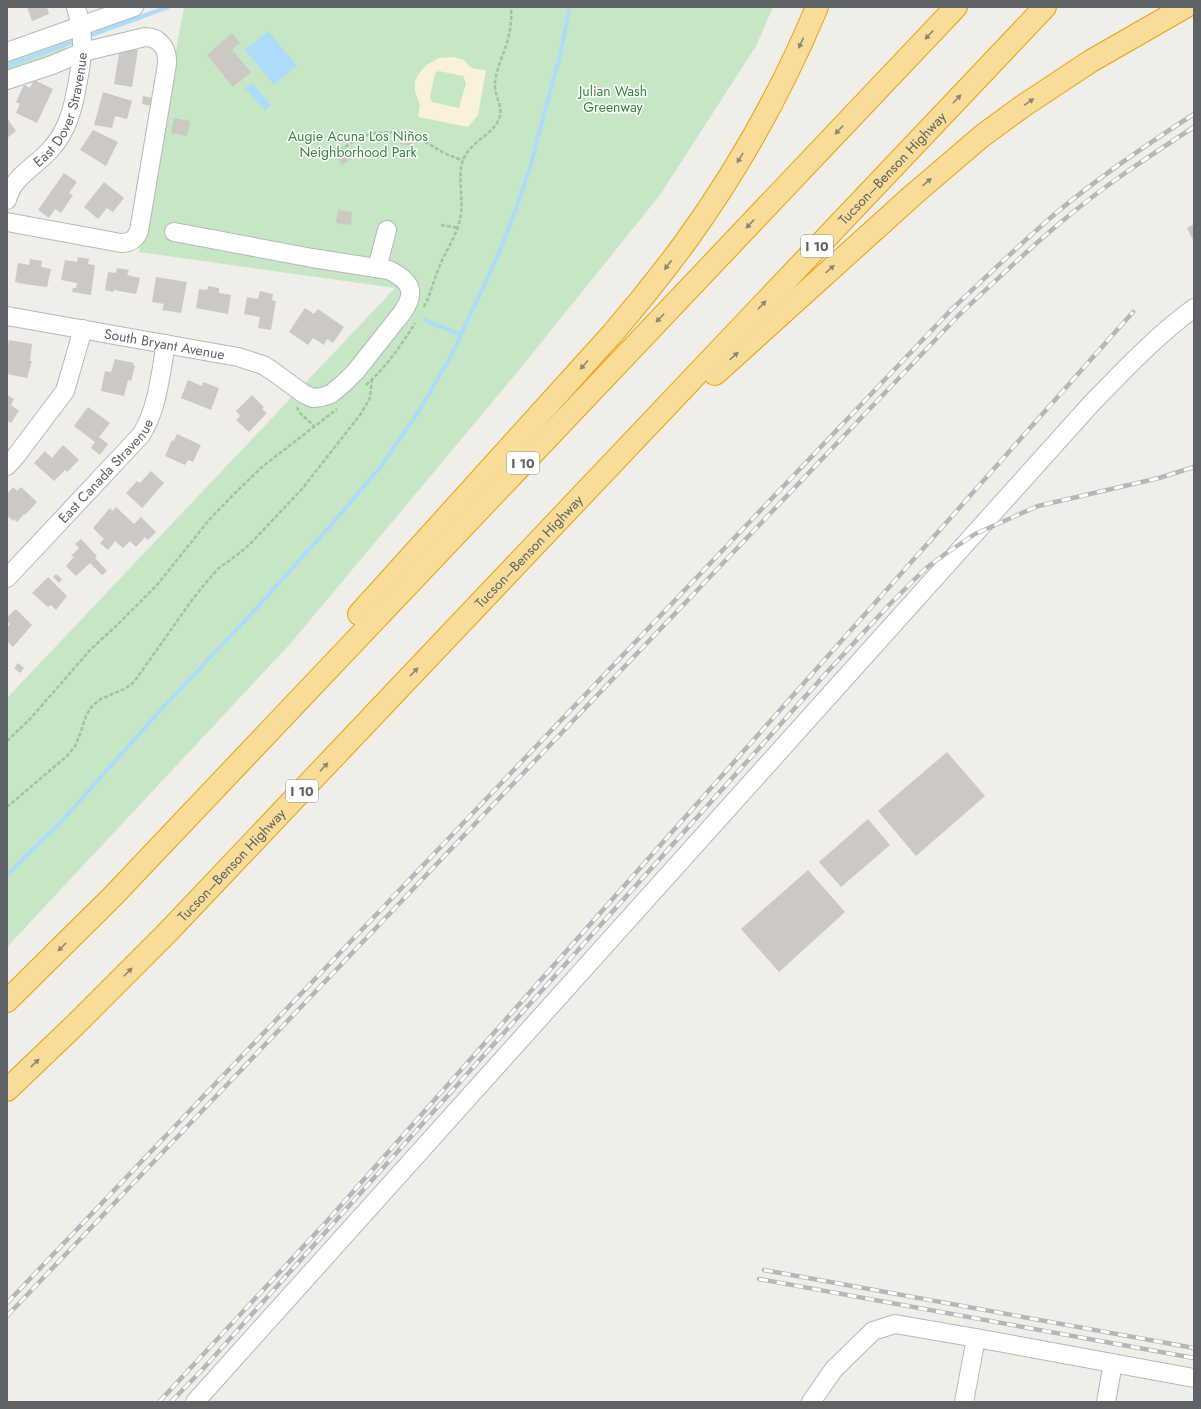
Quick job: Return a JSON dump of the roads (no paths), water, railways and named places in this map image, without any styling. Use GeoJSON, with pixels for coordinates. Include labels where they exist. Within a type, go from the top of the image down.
{"type":"FeatureCollection","features":[{"type":"Feature","properties":{"kind":"highway"},"geometry":{"type":"LineString","coordinates":[[89,919],[334,642],[612,334],[648,290],[696,226],[746,147],[784,78],[817,7]]}},
{"type":"Feature","properties":{"kind":"highway","name":"I 10"},"geometry":{"type":"LineString","coordinates":[[7,1001],[134,874],[956,7]]}},
{"type":"Feature","properties":{"kind":"highway","name":"Tucson–Benson Highway"},"geometry":{"type":"LineString","coordinates":[[7,1090],[75,1025],[166,934],[1045,7]]}},
{"type":"Feature","properties":{"kind":"highway"},"geometry":{"type":"LineString","coordinates":[[590,486],[890,215],[982,136],[1023,106],[1091,61],[1185,7]]}},
{"type":"Feature","properties":{"kind":"street","name":"East Dover Stravenue"},"geometry":{"type":"LineString","coordinates":[[7,200],[12,187],[18,178],[49,151],[58,140],[67,124],[74,104],[83,52],[81,25],[76,7]]}},
{"type":"Feature","properties":{"kind":"street"},"geometry":{"type":"LineString","coordinates":[[7,52],[134,7]]}},
{"type":"Feature","properties":{"kind":"street"},"geometry":{"type":"LineString","coordinates":[[7,80],[52,65],[83,52],[145,37],[156,39],[162,44],[165,51],[167,64],[139,231],[133,240],[128,243],[121,243],[7,222]]}},
{"type":"Feature","properties":{"kind":"street"},"geometry":{"type":"LineString","coordinates":[[174,232],[312,258],[377,268],[387,230]]}},
{"type":"Feature","properties":{"kind":"street","name":"South Bryant Avenue"},"geometry":{"type":"LineString","coordinates":[[7,316],[238,357],[257,363],[271,370],[304,394],[313,398],[322,397],[330,394],[356,371],[408,304],[411,295],[410,287],[406,282],[397,274],[389,270],[377,268]]}},
{"type":"Feature","properties":{"kind":"street"},"geometry":{"type":"LineString","coordinates":[[195,1402],[1091,404],[1142,352],[1179,319],[1194,308]]}},
{"type":"Feature","properties":{"kind":"street"},"geometry":{"type":"LineString","coordinates":[[7,466],[65,391],[83,329]]}},
{"type":"Feature","properties":{"kind":"street","name":"East Canada Stravenue"},"geometry":{"type":"LineString","coordinates":[[7,578],[141,435],[148,425],[152,413],[166,344]]}},
{"type":"Feature","properties":{"kind":"street"},"geometry":{"type":"LineString","coordinates":[[811,1402],[834,1369],[873,1331],[895,1324],[1194,1378]]}},
{"type":"Feature","properties":{"kind":"street"},"geometry":{"type":"LineString","coordinates":[[964,1402],[976,1338]]}},
{"type":"Feature","properties":{"kind":"street"},"geometry":{"type":"LineString","coordinates":[[1106,1402],[1113,1363]]}},
{"type":"Feature","properties":{"kind":"water"},"geometry":{"type":"Polygon","coordinates":[[[268,31],[297,65],[274,85],[245,50],[268,31]]]}},
{"type":"Feature","properties":{"kind":"water"},"geometry":{"type":"Polygon","coordinates":[[[252,83],[271,105],[265,111],[245,88],[252,83]]]}},
{"type":"Feature","properties":{"kind":"waterway"},"geometry":{"type":"LineString","coordinates":[[86,37],[168,7]]}},
{"type":"Feature","properties":{"kind":"waterway"},"geometry":{"type":"LineString","coordinates":[[7,875],[60,823],[157,714],[251,614],[332,524],[382,465],[419,411],[452,354],[499,253],[516,209],[530,168],[559,59],[570,7]]}},
{"type":"Feature","properties":{"kind":"waterway"},"geometry":{"type":"LineString","coordinates":[[7,66],[78,40]]}},
{"type":"Feature","properties":{"kind":"waterway"},"geometry":{"type":"LineString","coordinates":[[425,320],[461,335]]}},
{"type":"Feature","properties":{"kind":"railway"},"geometry":{"type":"LineString","coordinates":[[7,1303],[951,310],[1029,237],[1072,200],[1158,137],[1194,114]]}},
{"type":"Feature","properties":{"kind":"railway"},"geometry":{"type":"LineString","coordinates":[[7,1316],[958,316],[1021,257],[1092,197],[1194,127]]}},
{"type":"Feature","properties":{"kind":"railway"},"geometry":{"type":"LineString","coordinates":[[159,1402],[328,1220],[1133,312]]}},
{"type":"Feature","properties":{"kind":"railway"},"geometry":{"type":"LineString","coordinates":[[171,1402],[202,1370],[829,670],[889,605],[925,569],[975,534],[1038,506],[1159,478],[1194,467]]}},
{"type":"Feature","properties":{"kind":"railway"},"geometry":{"type":"LineString","coordinates":[[764,1270],[1194,1348]]}},
{"type":"Feature","properties":{"kind":"railway"},"geometry":{"type":"LineString","coordinates":[[759,1279],[1194,1358]]}},
{"type":"Feature","properties":{"kind":"park label","name":"Julian Wash Greenway"},"geometry":{"type":"Point","coordinates":[613,100]}},
{"type":"Feature","properties":{"kind":"park label","name":"Augie Acuna Los Niños Neighborhood Park"},"geometry":{"type":"Point","coordinates":[358,144]}}]}
